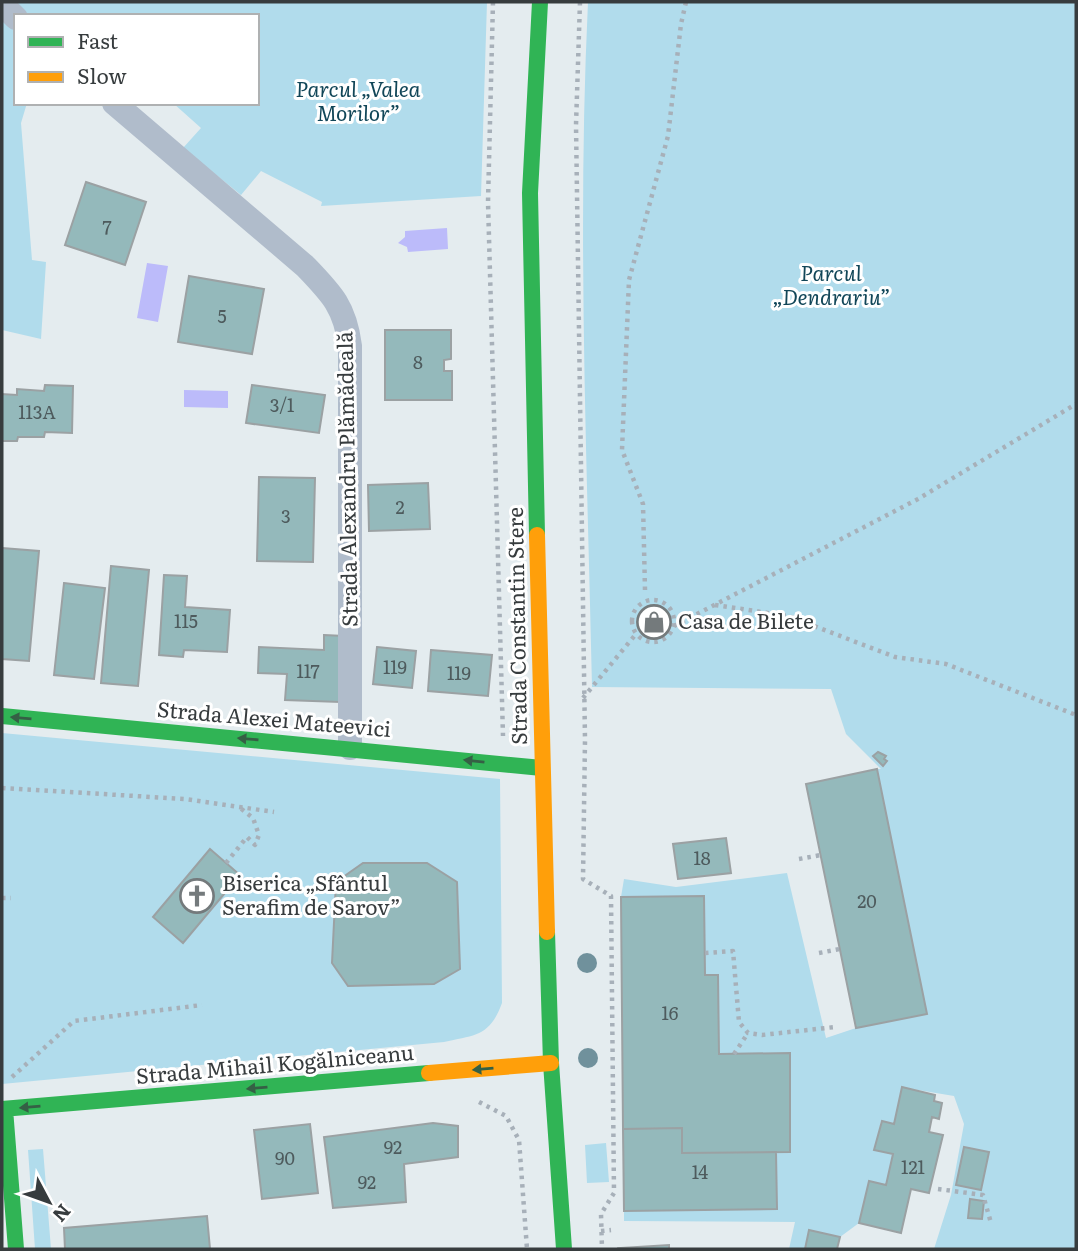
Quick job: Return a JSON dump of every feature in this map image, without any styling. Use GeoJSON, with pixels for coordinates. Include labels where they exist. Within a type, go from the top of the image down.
{"type":"FeatureCollection","features":[{"type":"Feature","properties":{"kind":"main road","name":"Strada Constantin Stere"},"geometry":{"type":"LineString","coordinates":[[540,2],[530,193],[551,1063],[564,1249]]}},
{"type":"Feature","properties":{"kind":"main road","name":"Strada Alexei Mateevici"},"geometry":{"type":"LineString","coordinates":[[2,716],[542,768]]}},
{"type":"Feature","properties":{"kind":"main road","name":"Strada Mihail Kogălniceanu"},"geometry":{"type":"LineString","coordinates":[[3,1109],[551,1063]]}},
{"type":"Feature","properties":{"kind":"main road"},"geometry":{"type":"LineString","coordinates":[[3,1109],[16,1249]]}},
{"type":"Feature","properties":{"kind":"street","name":"Strada Alexandru Plămădeală"},"geometry":{"type":"LineString","coordinates":[[116,105],[305,266],[328,290],[347,321],[350,346],[350,748]]}},
{"type":"Feature","properties":{"kind":"path"},"geometry":{"type":"LineString","coordinates":[[493,2],[488,202],[502,743]]}},
{"type":"Feature","properties":{"kind":"path"},"geometry":{"type":"LineString","coordinates":[[580,2],[576,125],[584,740],[583,879],[611,896],[614,1193],[601,1214],[603,1249]]}},
{"type":"Feature","properties":{"kind":"path"},"geometry":{"type":"LineString","coordinates":[[645,590],[643,503],[622,450],[629,280],[667,136],[686,2]]}},
{"type":"Feature","properties":{"kind":"path"},"geometry":{"type":"LineString","coordinates":[[674,625],[918,499],[1076,404]]}},
{"type":"Feature","properties":{"kind":"path"},"geometry":{"type":"LineString","coordinates":[[649,600],[662,602],[673,612],[674,625],[668,636],[655,642],[641,639],[636,634],[633,628],[634,614],[637,608],[649,600]]}},
{"type":"Feature","properties":{"kind":"path"},"geometry":{"type":"LineString","coordinates":[[715,605],[788,616],[895,657],[946,664],[1076,715]]}},
{"type":"Feature","properties":{"kind":"path"},"geometry":{"type":"LineString","coordinates":[[582,698],[636,634]]}},
{"type":"Feature","properties":{"kind":"path"},"geometry":{"type":"LineString","coordinates":[[2,788],[185,799],[274,812]]}},
{"type":"Feature","properties":{"kind":"path"},"geometry":{"type":"LineString","coordinates":[[226,863],[247,837],[255,845],[259,835],[253,818],[239,807]]}},
{"type":"Feature","properties":{"kind":"path"},"geometry":{"type":"LineString","coordinates":[[799,859],[821,855]]}},
{"type":"Feature","properties":{"kind":"path"},"geometry":{"type":"LineString","coordinates":[[2,898],[11,898]]}},
{"type":"Feature","properties":{"kind":"path"},"geometry":{"type":"LineString","coordinates":[[819,953],[840,949]]}},
{"type":"Feature","properties":{"kind":"path"},"geometry":{"type":"LineString","coordinates":[[705,953],[733,951],[739,1022],[748,1033],[762,1035],[835,1027]]}},
{"type":"Feature","properties":{"kind":"path"},"geometry":{"type":"LineString","coordinates":[[2,1086],[74,1021],[202,1005]]}},
{"type":"Feature","properties":{"kind":"path"},"geometry":{"type":"LineString","coordinates":[[734,1054],[748,1033]]}},
{"type":"Feature","properties":{"kind":"path"},"geometry":{"type":"LineString","coordinates":[[474,1100],[506,1116],[519,1140],[527,1249]]}},
{"type":"Feature","properties":{"kind":"path"},"geometry":{"type":"LineString","coordinates":[[939,1189],[983,1195],[991,1223]]}},
{"type":"Feature","properties":{"kind":"path"},"geometry":{"type":"LineString","coordinates":[[601,1231],[611,1230]]}},
{"type":"Feature","properties":{"kind":"green space","name":"Parcul „Valea Morilor”"},"geometry":{"type":"Polygon","coordinates":[[[2,2],[487,2],[481,196],[321,206],[322,202],[261,171],[241,195],[183,148],[201,128],[175,105],[259,105],[259,14],[14,14],[14,105],[26,105],[21,123],[32,260],[46,262],[41,339],[2,330],[2,2]]]}},
{"type":"Feature","properties":{"kind":"green space","name":"Parcul „Dendrariu”"},"geometry":{"type":"Polygon","coordinates":[[[588,2],[1076,2],[1076,1249],[934,1249],[951,1195],[964,1124],[954,1096],[906,1088],[894,1124],[881,1121],[875,1150],[893,1154],[886,1185],[869,1181],[859,1223],[840,1237],[809,1230],[805,1249],[789,1249],[795,1222],[624,1221],[624,1211],[777,1209],[776,1152],[790,1152],[789,1054],[719,1054],[718,976],[705,975],[704,896],[621,897],[624,879],[676,887],[787,873],[826,1038],[856,1028],[926,1014],[877,769],[881,769],[846,734],[831,689],[592,687],[583,259],[588,2]]]}},
{"type":"Feature","properties":{"kind":"green space"},"geometry":{"type":"Polygon","coordinates":[[[2,733],[500,779],[502,1003],[497,1014],[487,1028],[480,1032],[444,1042],[2,1084],[2,733]]]}},
{"type":"Feature","properties":{"kind":"green space"},"geometry":{"type":"Polygon","coordinates":[[[606,1143],[609,1182],[587,1183],[585,1145],[606,1143]]]}},
{"type":"Feature","properties":{"kind":"green space"},"geometry":{"type":"Polygon","coordinates":[[[43,1149],[51,1249],[35,1249],[28,1150],[43,1149]]]}},
{"type":"Feature","properties":{"kind":"water"},"geometry":{"type":"Polygon","coordinates":[[[447,228],[448,249],[408,252],[407,247],[398,243],[405,237],[405,231],[447,228]]]}},
{"type":"Feature","properties":{"kind":"water"},"geometry":{"type":"Polygon","coordinates":[[[147,263],[168,266],[158,322],[137,318],[147,263]]]}},
{"type":"Feature","properties":{"kind":"water"},"geometry":{"type":"Polygon","coordinates":[[[184,390],[228,391],[228,408],[184,407],[184,390]]]}},
{"type":"Feature","properties":{"kind":"building"},"geometry":{"type":"Polygon","coordinates":[[[86,182],[146,202],[125,265],[65,245],[86,182]]]}},
{"type":"Feature","properties":{"kind":"building"},"geometry":{"type":"Polygon","coordinates":[[[189,276],[264,289],[252,354],[178,342],[189,276]]]}},
{"type":"Feature","properties":{"kind":"building"},"geometry":{"type":"Polygon","coordinates":[[[385,330],[451,330],[451,359],[444,360],[444,371],[452,371],[452,400],[385,400],[385,330]]]}},
{"type":"Feature","properties":{"kind":"building"},"geometry":{"type":"Polygon","coordinates":[[[45,385],[73,386],[72,433],[45,432],[44,437],[18,437],[17,441],[2,441],[2,394],[17,395],[17,389],[44,391],[45,385]]]}},
{"type":"Feature","properties":{"kind":"building"},"geometry":{"type":"Polygon","coordinates":[[[252,385],[325,395],[319,433],[246,423],[252,385]]]}},
{"type":"Feature","properties":{"kind":"building"},"geometry":{"type":"Polygon","coordinates":[[[259,477],[315,478],[313,562],[257,561],[259,477]]]}},
{"type":"Feature","properties":{"kind":"building"},"geometry":{"type":"Polygon","coordinates":[[[428,483],[430,529],[369,531],[368,485],[428,483]]]}},
{"type":"Feature","properties":{"kind":"building"},"geometry":{"type":"Polygon","coordinates":[[[2,548],[39,551],[29,661],[2,659],[2,548]]]}},
{"type":"Feature","properties":{"kind":"building"},"geometry":{"type":"Polygon","coordinates":[[[111,566],[149,570],[138,686],[101,683],[111,566]]]}},
{"type":"Feature","properties":{"kind":"building"},"geometry":{"type":"Polygon","coordinates":[[[164,575],[187,576],[185,607],[230,610],[227,652],[184,650],[183,657],[159,655],[164,575]]]}},
{"type":"Feature","properties":{"kind":"building"},"geometry":{"type":"Polygon","coordinates":[[[64,583],[105,588],[94,679],[54,675],[64,583]]]}},
{"type":"Feature","properties":{"kind":"building","name":"Casa de Bilete"},"geometry":{"type":"Polygon","coordinates":[[[657,608],[668,620],[665,630],[652,635],[639,623],[645,611],[657,608]]]}},
{"type":"Feature","properties":{"kind":"building"},"geometry":{"type":"Polygon","coordinates":[[[324,635],[344,636],[340,702],[285,700],[287,674],[258,673],[259,647],[324,650],[324,635]]]}},
{"type":"Feature","properties":{"kind":"building"},"geometry":{"type":"Polygon","coordinates":[[[377,647],[416,651],[412,688],[373,684],[377,647]]]}},
{"type":"Feature","properties":{"kind":"building"},"geometry":{"type":"Polygon","coordinates":[[[431,650],[492,655],[488,696],[428,691],[431,650]]]}},
{"type":"Feature","properties":{"kind":"building"},"geometry":{"type":"Polygon","coordinates":[[[878,752],[886,756],[884,759],[887,761],[883,766],[873,756],[878,752]]]}},
{"type":"Feature","properties":{"kind":"building"},"geometry":{"type":"Polygon","coordinates":[[[877,769],[927,1014],[856,1028],[806,784],[877,769]]]}},
{"type":"Feature","properties":{"kind":"building"},"geometry":{"type":"Polygon","coordinates":[[[726,838],[731,873],[678,879],[673,844],[726,838]]]}},
{"type":"Feature","properties":{"kind":"building","name":"Biserica „Sfântul Serafim de Sarov”"},"geometry":{"type":"Polygon","coordinates":[[[210,849],[240,875],[183,943],[153,917],[210,849]]]}},
{"type":"Feature","properties":{"kind":"building"},"geometry":{"type":"Polygon","coordinates":[[[363,863],[427,863],[457,882],[460,969],[434,984],[348,986],[332,963],[336,882],[363,863]]]}},
{"type":"Feature","properties":{"kind":"building"},"geometry":{"type":"Polygon","coordinates":[[[704,896],[705,975],[718,975],[719,1054],[790,1053],[790,1152],[682,1153],[682,1128],[623,1129],[621,897],[704,896]]]}},
{"type":"Feature","properties":{"kind":"building"},"geometry":{"type":"Polygon","coordinates":[[[902,1087],[935,1095],[934,1101],[942,1103],[939,1119],[932,1117],[929,1132],[943,1135],[929,1193],[911,1189],[901,1233],[859,1223],[869,1181],[886,1185],[893,1154],[874,1150],[882,1121],[894,1124],[902,1087]]]}},
{"type":"Feature","properties":{"kind":"building"},"geometry":{"type":"Polygon","coordinates":[[[433,1123],[458,1126],[458,1157],[404,1164],[406,1202],[333,1208],[324,1137],[433,1123]]]}},
{"type":"Feature","properties":{"kind":"building"},"geometry":{"type":"Polygon","coordinates":[[[310,1124],[318,1193],[262,1199],[254,1130],[310,1124]]]}},
{"type":"Feature","properties":{"kind":"building"},"geometry":{"type":"Polygon","coordinates":[[[682,1128],[682,1153],[776,1152],[777,1209],[624,1211],[623,1129],[682,1128]]]}},
{"type":"Feature","properties":{"kind":"building"},"geometry":{"type":"Polygon","coordinates":[[[964,1147],[989,1152],[981,1190],[956,1185],[964,1147]]]}},
{"type":"Feature","properties":{"kind":"building"},"geometry":{"type":"Polygon","coordinates":[[[970,1199],[984,1201],[982,1219],[968,1218],[970,1199]]]}},
{"type":"Feature","properties":{"kind":"building"},"geometry":{"type":"Polygon","coordinates":[[[207,1216],[210,1249],[65,1249],[64,1228],[207,1216]]]}},
{"type":"Feature","properties":{"kind":"building"},"geometry":{"type":"Polygon","coordinates":[[[809,1230],[840,1237],[837,1249],[805,1249],[809,1230]]]}},
{"type":"Feature","properties":{"kind":"building"},"geometry":{"type":"Polygon","coordinates":[[[669,1245],[669,1249],[619,1248],[669,1245]]]}},
{"type":"Feature","properties":{"kind":"traffic: fast"},"geometry":{"type":"LineString","coordinates":[[537,535],[530,193],[540,2]]}},
{"type":"Feature","properties":{"kind":"traffic: fast"},"geometry":{"type":"LineString","coordinates":[[2,716],[542,768]]}},
{"type":"Feature","properties":{"kind":"traffic: fast"},"geometry":{"type":"LineString","coordinates":[[547,932],[551,1063],[564,1249]]}},
{"type":"Feature","properties":{"kind":"traffic: fast"},"geometry":{"type":"LineString","coordinates":[[2,1109],[429,1073]]}},
{"type":"Feature","properties":{"kind":"traffic: fast"},"geometry":{"type":"LineString","coordinates":[[5,1109],[16,1249]]}},
{"type":"Feature","properties":{"kind":"traffic: slow"},"geometry":{"type":"LineString","coordinates":[[537,535],[547,932]]}},
{"type":"Feature","properties":{"kind":"traffic: slow"},"geometry":{"type":"LineString","coordinates":[[429,1073],[551,1063]]}},
{"type":"Feature","properties":{"kind":"place","name":"Casa de Bilete"},"geometry":{"type":"Point","coordinates":[654,622]}},
{"type":"Feature","properties":{"kind":"place","name":"Biserica „Sfântul Serafim de Sarov”"},"geometry":{"type":"Point","coordinates":[197,896]}}]}
